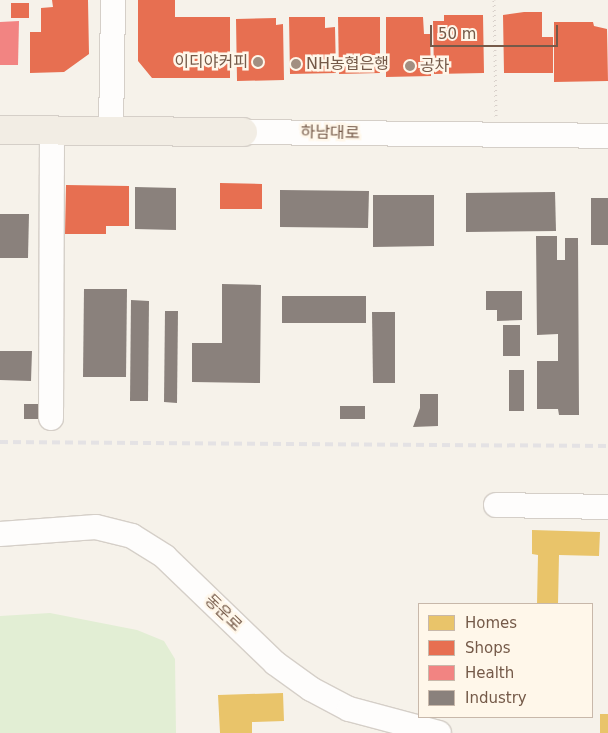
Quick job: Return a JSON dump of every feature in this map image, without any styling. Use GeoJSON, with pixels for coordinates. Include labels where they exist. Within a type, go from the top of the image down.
{"type":"FeatureCollection","features":[{"type":"Feature","properties":{"kind":"main road","name":"하남대로"},"geometry":{"type":"LineString","coordinates":[[0,130],[243,132]]}},
{"type":"Feature","properties":{"kind":"street"},"geometry":{"type":"LineString","coordinates":[[111,131],[113,0]]}},
{"type":"Feature","properties":{"kind":"street"},"geometry":{"type":"LineString","coordinates":[[51,418],[52,131]]}},
{"type":"Feature","properties":{"kind":"street","name":"하남대로"},"geometry":{"type":"LineString","coordinates":[[243,132],[608,136]]}},
{"type":"Feature","properties":{"kind":"street"},"geometry":{"type":"LineString","coordinates":[[496,505],[608,507]]}},
{"type":"Feature","properties":{"kind":"street","name":"동운로"},"geometry":{"type":"LineString","coordinates":[[0,534],[96,527],[132,536],[165,557],[275,663],[311,689],[349,708],[440,733]]}},
{"type":"Feature","properties":{"kind":"path"},"geometry":{"type":"LineString","coordinates":[[494,0],[496,135]]}},
{"type":"Feature","properties":{"kind":"green space"},"geometry":{"type":"Polygon","coordinates":[[[50,613],[137,630],[164,641],[175,659],[176,733],[0,733],[0,616],[50,613]]]}},
{"type":"Feature","properties":{"kind":"building: Homes"},"geometry":{"type":"Polygon","coordinates":[[[532,530],[600,532],[599,556],[559,555],[558,603],[537,603],[538,555],[532,554],[532,530]]]}},
{"type":"Feature","properties":{"kind":"building: Homes"},"geometry":{"type":"Polygon","coordinates":[[[283,693],[284,721],[252,722],[252,733],[220,733],[218,695],[283,693]]]}},
{"type":"Feature","properties":{"kind":"building: Homes"},"geometry":{"type":"Polygon","coordinates":[[[600,714],[608,714],[608,733],[600,733],[600,714]]]}},
{"type":"Feature","properties":{"kind":"building: Shops"},"geometry":{"type":"Polygon","coordinates":[[[52,0],[88,0],[89,54],[64,72],[30,73],[30,32],[41,32],[41,8],[53,7],[52,0]]]}},
{"type":"Feature","properties":{"kind":"building: Shops"},"geometry":{"type":"Polygon","coordinates":[[[138,0],[175,0],[175,17],[230,17],[230,78],[152,78],[138,61],[138,0]]]}},
{"type":"Feature","properties":{"kind":"building: Shops"},"geometry":{"type":"Polygon","coordinates":[[[11,3],[29,3],[29,18],[11,18],[11,3]]]}},
{"type":"Feature","properties":{"kind":"building: Shops"},"geometry":{"type":"Polygon","coordinates":[[[542,12],[542,37],[553,37],[553,73],[504,73],[503,15],[542,12]]]}},
{"type":"Feature","properties":{"kind":"building: Shops"},"geometry":{"type":"Polygon","coordinates":[[[444,15],[483,15],[484,73],[434,74],[433,21],[444,21],[444,15]]]}},
{"type":"Feature","properties":{"kind":"building: Shops"},"geometry":{"type":"Polygon","coordinates":[[[289,17],[325,17],[325,28],[335,27],[336,73],[290,74],[289,17]]]}},
{"type":"Feature","properties":{"kind":"building: Shops"},"geometry":{"type":"Polygon","coordinates":[[[338,17],[380,17],[380,73],[339,74],[338,17]]]}},
{"type":"Feature","properties":{"kind":"building: Shops"},"geometry":{"type":"Polygon","coordinates":[[[386,17],[423,17],[424,34],[430,34],[431,76],[386,77],[386,17]]]}},
{"type":"Feature","properties":{"kind":"building: Shops"},"geometry":{"type":"Polygon","coordinates":[[[276,18],[276,25],[283,24],[284,80],[237,81],[236,19],[276,18]]]}},
{"type":"Feature","properties":{"kind":"building: Shops"},"geometry":{"type":"Polygon","coordinates":[[[554,22],[593,22],[594,26],[607,29],[608,81],[554,82],[554,22]]]}},
{"type":"Feature","properties":{"kind":"building: Shops"},"geometry":{"type":"Polygon","coordinates":[[[220,183],[262,184],[262,209],[220,209],[220,183]]]}},
{"type":"Feature","properties":{"kind":"building: Shops"},"geometry":{"type":"Polygon","coordinates":[[[66,185],[129,186],[129,226],[106,226],[106,234],[65,234],[66,185]]]}},
{"type":"Feature","properties":{"kind":"building: Health"},"geometry":{"type":"Polygon","coordinates":[[[19,21],[18,65],[0,65],[0,22],[19,21]]]}},
{"type":"Feature","properties":{"kind":"building: Industry"},"geometry":{"type":"Polygon","coordinates":[[[135,187],[176,188],[176,230],[135,229],[135,187]]]}},
{"type":"Feature","properties":{"kind":"building: Industry"},"geometry":{"type":"Polygon","coordinates":[[[280,190],[369,191],[368,228],[280,227],[280,190]]]}},
{"type":"Feature","properties":{"kind":"building: Industry"},"geometry":{"type":"Polygon","coordinates":[[[555,192],[556,231],[466,232],[466,193],[555,192]]]}},
{"type":"Feature","properties":{"kind":"building: Industry"},"geometry":{"type":"Polygon","coordinates":[[[373,195],[434,195],[434,246],[373,247],[373,195]]]}},
{"type":"Feature","properties":{"kind":"building: Industry"},"geometry":{"type":"Polygon","coordinates":[[[591,198],[608,198],[608,245],[591,245],[591,198]]]}},
{"type":"Feature","properties":{"kind":"building: Industry"},"geometry":{"type":"Polygon","coordinates":[[[0,214],[29,214],[28,258],[0,258],[0,214]]]}},
{"type":"Feature","properties":{"kind":"building: Industry"},"geometry":{"type":"Polygon","coordinates":[[[536,236],[557,236],[557,260],[565,260],[565,238],[578,238],[579,415],[559,415],[558,409],[537,409],[537,361],[558,361],[558,334],[537,335],[536,236]]]}},
{"type":"Feature","properties":{"kind":"building: Industry"},"geometry":{"type":"Polygon","coordinates":[[[222,284],[261,285],[260,383],[192,382],[192,343],[222,343],[222,284]]]}},
{"type":"Feature","properties":{"kind":"building: Industry"},"geometry":{"type":"Polygon","coordinates":[[[84,289],[127,289],[126,377],[83,377],[84,289]]]}},
{"type":"Feature","properties":{"kind":"building: Industry"},"geometry":{"type":"Polygon","coordinates":[[[486,291],[522,291],[522,320],[497,321],[497,310],[486,310],[486,291]]]}},
{"type":"Feature","properties":{"kind":"building: Industry"},"geometry":{"type":"Polygon","coordinates":[[[282,296],[366,296],[366,323],[282,323],[282,296]]]}},
{"type":"Feature","properties":{"kind":"building: Industry"},"geometry":{"type":"Polygon","coordinates":[[[131,300],[149,301],[148,401],[130,401],[131,300]]]}},
{"type":"Feature","properties":{"kind":"building: Industry"},"geometry":{"type":"Polygon","coordinates":[[[165,311],[178,311],[177,403],[164,402],[165,311]]]}},
{"type":"Feature","properties":{"kind":"building: Industry"},"geometry":{"type":"Polygon","coordinates":[[[372,312],[395,312],[395,383],[373,383],[372,312]]]}},
{"type":"Feature","properties":{"kind":"building: Industry"},"geometry":{"type":"Polygon","coordinates":[[[503,325],[520,325],[520,356],[503,356],[503,325]]]}},
{"type":"Feature","properties":{"kind":"building: Industry"},"geometry":{"type":"Polygon","coordinates":[[[0,351],[32,351],[31,381],[0,380],[0,351]]]}},
{"type":"Feature","properties":{"kind":"building: Industry"},"geometry":{"type":"Polygon","coordinates":[[[509,370],[524,370],[524,411],[509,411],[509,370]]]}},
{"type":"Feature","properties":{"kind":"building: Industry"},"geometry":{"type":"Polygon","coordinates":[[[420,394],[438,394],[438,426],[413,427],[420,408],[420,394]]]}},
{"type":"Feature","properties":{"kind":"building: Industry"},"geometry":{"type":"Polygon","coordinates":[[[24,404],[43,404],[43,419],[24,419],[24,404]]]}},
{"type":"Feature","properties":{"kind":"building: Industry"},"geometry":{"type":"Polygon","coordinates":[[[340,406],[365,406],[365,419],[340,419],[340,406]]]}},
{"type":"Feature","properties":{"kind":"railway"},"geometry":{"type":"LineString","coordinates":[[0,442],[608,446]]}},
{"type":"Feature","properties":{"kind":"place","name":"이디야커피"},"geometry":{"type":"Point","coordinates":[258,62]}},
{"type":"Feature","properties":{"kind":"place","name":"NH농협은행"},"geometry":{"type":"Point","coordinates":[296,64]}},
{"type":"Feature","properties":{"kind":"place","name":"공차"},"geometry":{"type":"Point","coordinates":[410,66]}}]}
